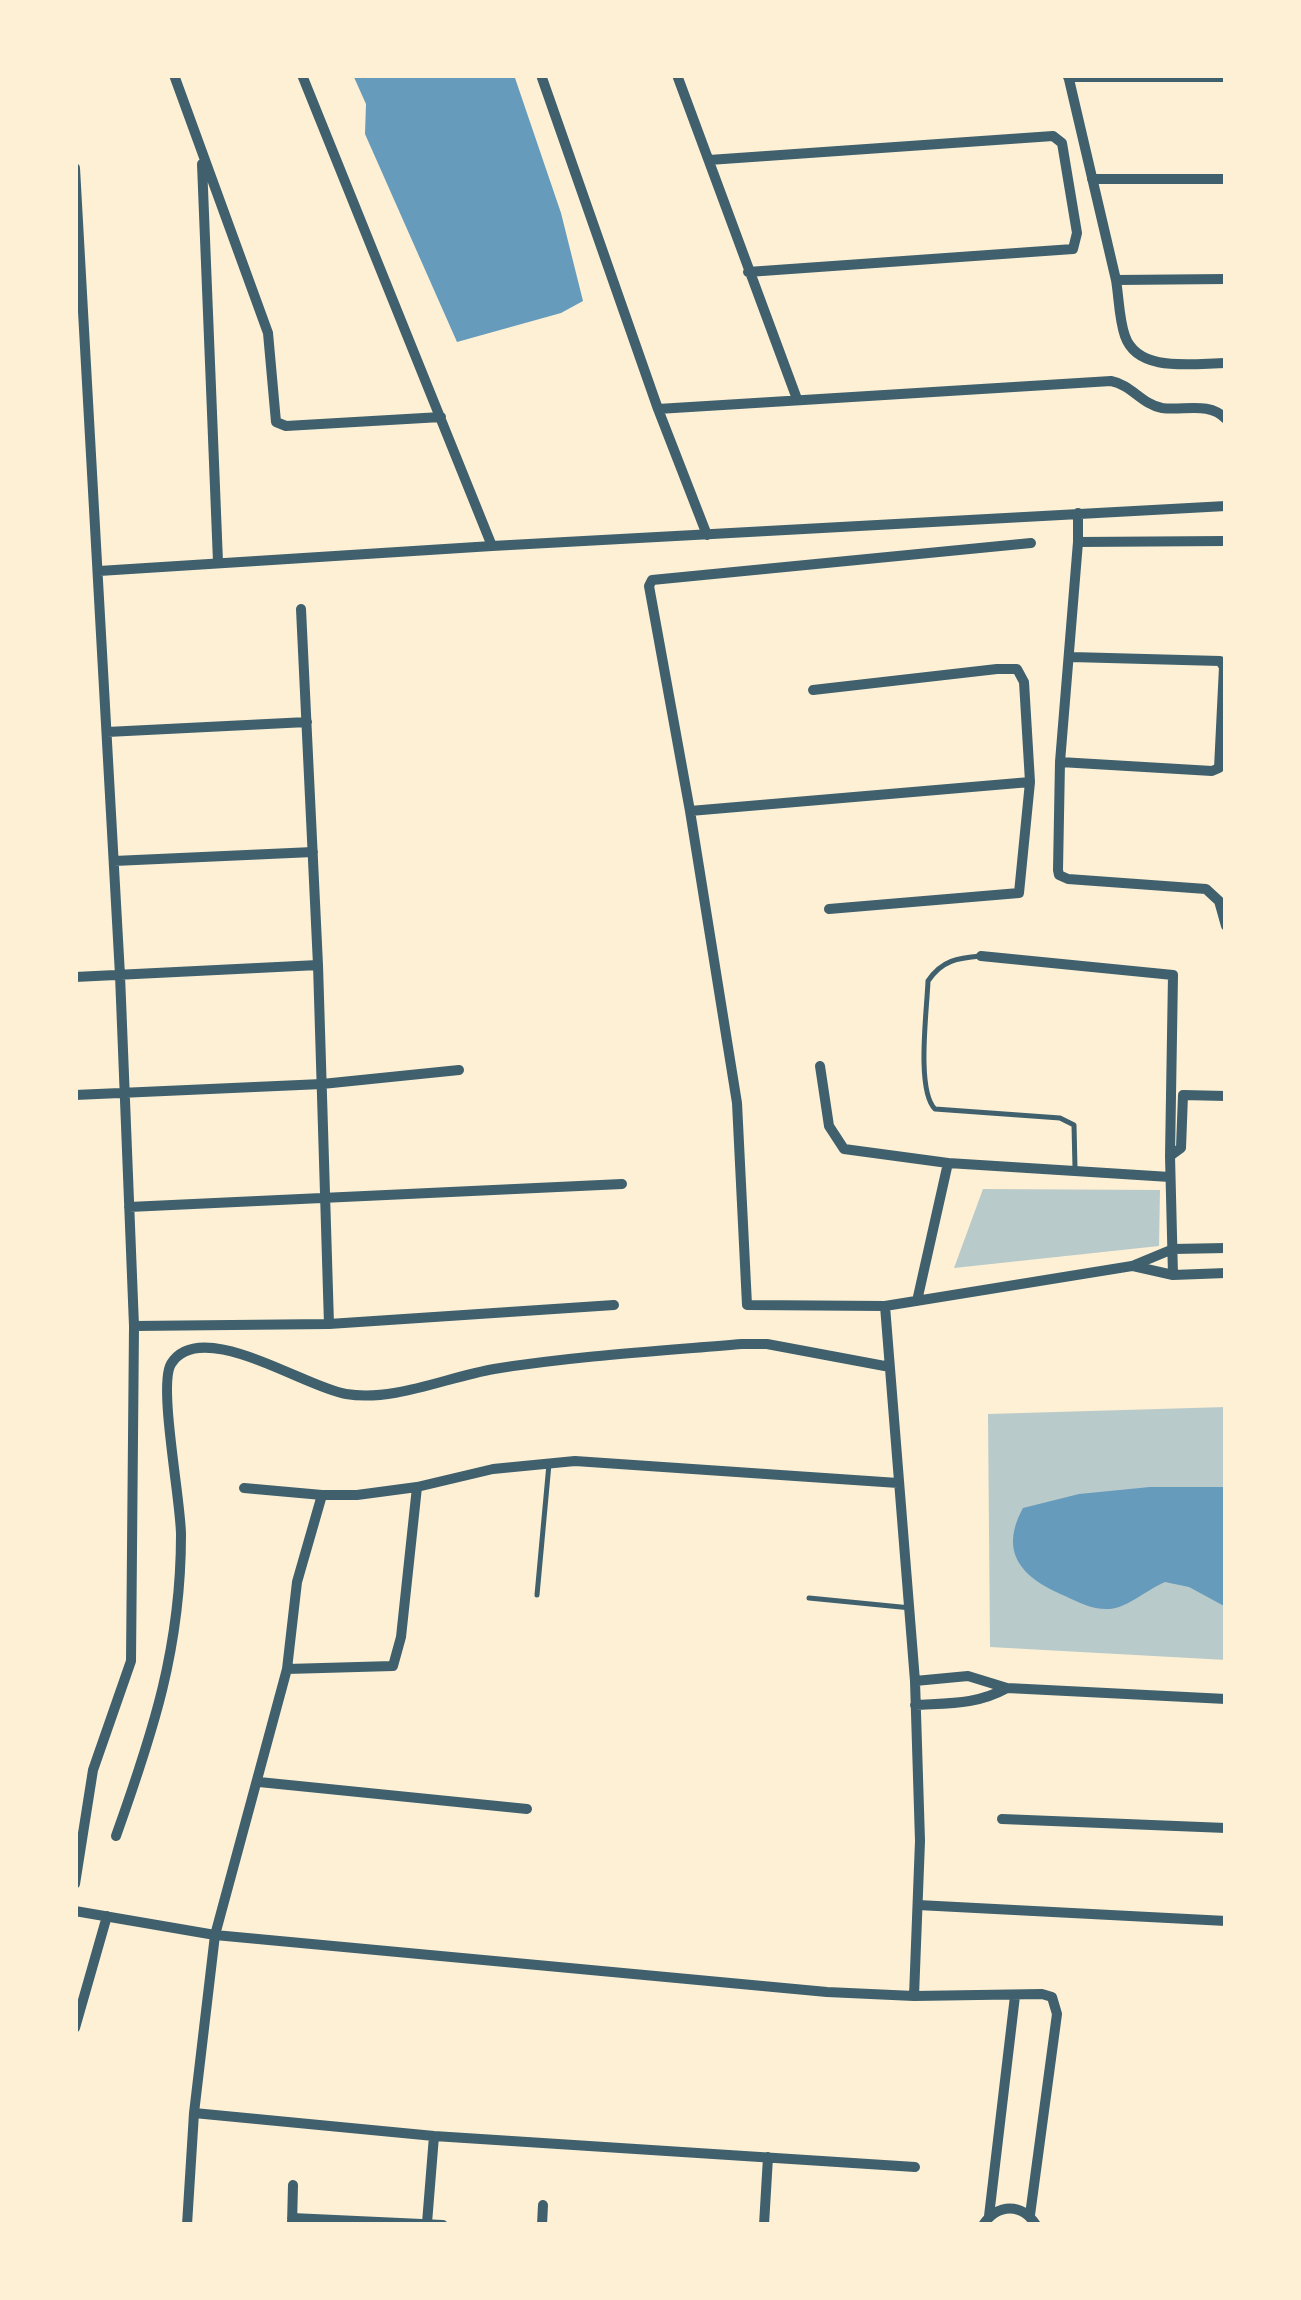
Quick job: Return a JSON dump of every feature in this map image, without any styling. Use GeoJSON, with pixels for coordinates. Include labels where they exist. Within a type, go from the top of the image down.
{"type":"FeatureCollection","features":[{"type":"Feature","properties":{"kind":"street"},"geometry":{"type":"LineString","coordinates":[[174,75],[268,333],[276,422],[286,426],[441,417]]}},
{"type":"Feature","properties":{"kind":"street"},"geometry":{"type":"LineString","coordinates":[[302,75],[492,546]]}},
{"type":"Feature","properties":{"kind":"street"},"geometry":{"type":"LineString","coordinates":[[541,75],[658,409],[707,534]]}},
{"type":"Feature","properties":{"kind":"street"},"geometry":{"type":"LineString","coordinates":[[678,75],[797,399]]}},
{"type":"Feature","properties":{"kind":"street"},"geometry":{"type":"LineString","coordinates":[[1226,77],[1068,76],[1116,280],[1124,334],[1130,346],[1155,362],[1226,364]]}},
{"type":"Feature","properties":{"kind":"street"},"geometry":{"type":"LineString","coordinates":[[708,160],[1053,136],[1059,139],[1064,151],[1078,232],[1073,250],[748,272]]}},
{"type":"Feature","properties":{"kind":"street"},"geometry":{"type":"LineString","coordinates":[[201,152],[218,562]]}},
{"type":"Feature","properties":{"kind":"street"},"geometry":{"type":"LineString","coordinates":[[75,168],[120,975],[134,1326],[130,1661],[124,1689],[93,1770],[75,1884]]}},
{"type":"Feature","properties":{"kind":"street"},"geometry":{"type":"LineString","coordinates":[[1092,179],[1226,179]]}},
{"type":"Feature","properties":{"kind":"street"},"geometry":{"type":"LineString","coordinates":[[1116,280],[1226,280]]}},
{"type":"Feature","properties":{"kind":"street"},"geometry":{"type":"LineString","coordinates":[[658,409],[1120,383],[1162,408],[1206,408],[1226,418]]}},
{"type":"Feature","properties":{"kind":"street"},"geometry":{"type":"LineString","coordinates":[[99,571],[1226,506]]}},
{"type":"Feature","properties":{"kind":"street"},"geometry":{"type":"LineString","coordinates":[[1078,513],[1071,657],[1060,762],[1059,875],[1068,879],[1206,889],[1216,895],[1226,926]]}},
{"type":"Feature","properties":{"kind":"street"},"geometry":{"type":"LineString","coordinates":[[1078,542],[1224,541]]}},
{"type":"Feature","properties":{"kind":"street"},"geometry":{"type":"LineString","coordinates":[[1031,543],[652,580],[648,593],[690,811],[737,1103],[747,1305],[885,1306],[1132,1266],[1173,1249],[1226,1248]]}},
{"type":"Feature","properties":{"kind":"street"},"geometry":{"type":"LineString","coordinates":[[300,609],[318,965],[330,1324]]}},
{"type":"Feature","properties":{"kind":"street"},"geometry":{"type":"LineString","coordinates":[[1060,762],[1212,772],[1219,768],[1224,667],[1220,660],[1071,657]]}},
{"type":"Feature","properties":{"kind":"street"},"geometry":{"type":"LineString","coordinates":[[814,690],[1016,669],[1024,682],[1030,782],[1018,893],[829,909]]}},
{"type":"Feature","properties":{"kind":"street"},"geometry":{"type":"LineString","coordinates":[[107,732],[306,722]]}},
{"type":"Feature","properties":{"kind":"street"},"geometry":{"type":"LineString","coordinates":[[690,811],[1030,782]]}},
{"type":"Feature","properties":{"kind":"street"},"geometry":{"type":"LineString","coordinates":[[114,861],[313,852]]}},
{"type":"Feature","properties":{"kind":"street"},"geometry":{"type":"LineString","coordinates":[[982,956],[1172,974],[1173,1274]]}},
{"type":"Feature","properties":{"kind":"street"},"geometry":{"type":"LineString","coordinates":[[75,977],[318,965]]}},
{"type":"Feature","properties":{"kind":"street"},"geometry":{"type":"LineString","coordinates":[[820,1066],[828,1126],[844,1149],[948,1163],[1170,1177]]}},
{"type":"Feature","properties":{"kind":"street"},"geometry":{"type":"LineString","coordinates":[[75,1095],[322,1084],[460,1070]]}},
{"type":"Feature","properties":{"kind":"street"},"geometry":{"type":"LineString","coordinates":[[1170,1156],[1181,1148],[1183,1095],[1226,1096]]}},
{"type":"Feature","properties":{"kind":"street"},"geometry":{"type":"LineString","coordinates":[[917,1301],[948,1163]]}},
{"type":"Feature","properties":{"kind":"street"},"geometry":{"type":"LineString","coordinates":[[128,1206],[622,1184]]}},
{"type":"Feature","properties":{"kind":"street"},"geometry":{"type":"LineString","coordinates":[[1132,1266],[1173,1274],[1226,1274]]}},
{"type":"Feature","properties":{"kind":"street"},"geometry":{"type":"LineString","coordinates":[[134,1326],[330,1324],[614,1305]]}},
{"type":"Feature","properties":{"kind":"street"},"geometry":{"type":"LineString","coordinates":[[885,1306],[911,1608],[918,1905],[914,1996]]}},
{"type":"Feature","properties":{"kind":"street"},"geometry":{"type":"LineString","coordinates":[[116,1836],[170,1668],[178,1611],[178,1478],[165,1392],[165,1376],[172,1360],[188,1351],[208,1347],[234,1351],[345,1394],[372,1395],[508,1367],[742,1344],[767,1344],[890,1367]]}},
{"type":"Feature","properties":{"kind":"street"},"geometry":{"type":"LineString","coordinates":[[244,1488],[322,1496],[357,1495],[417,1487],[493,1469],[575,1460],[898,1483]]}},
{"type":"Feature","properties":{"kind":"street"},"geometry":{"type":"LineString","coordinates":[[287,1669],[393,1666],[401,1636],[417,1487]]}},
{"type":"Feature","properties":{"kind":"street"},"geometry":{"type":"LineString","coordinates":[[186,2225],[194,2113],[215,1934],[287,1669],[296,1582],[322,1496]]}},
{"type":"Feature","properties":{"kind":"street"},"geometry":{"type":"LineString","coordinates":[[914,1681],[968,1676],[1007,1688],[1226,1699]]}},
{"type":"Feature","properties":{"kind":"street"},"geometry":{"type":"LineString","coordinates":[[915,1705],[968,1704],[1007,1688]]}},
{"type":"Feature","properties":{"kind":"street"},"geometry":{"type":"LineString","coordinates":[[259,1782],[527,1809]]}},
{"type":"Feature","properties":{"kind":"street"},"geometry":{"type":"LineString","coordinates":[[1002,1819],[1226,1828]]}},
{"type":"Feature","properties":{"kind":"street"},"geometry":{"type":"LineString","coordinates":[[918,1905],[1226,1921]]}},
{"type":"Feature","properties":{"kind":"street"},"geometry":{"type":"LineString","coordinates":[[75,1911],[215,1934],[827,1992],[1052,1997],[1056,2005],[1033,2220],[1009,2208],[986,2220]]}},
{"type":"Feature","properties":{"kind":"street"},"geometry":{"type":"LineString","coordinates":[[75,2028],[107,1916]]}},
{"type":"Feature","properties":{"kind":"street"},"geometry":{"type":"LineString","coordinates":[[986,2220],[1015,1996]]}},
{"type":"Feature","properties":{"kind":"street"},"geometry":{"type":"LineString","coordinates":[[194,2113],[434,2136],[914,2168]]}},
{"type":"Feature","properties":{"kind":"street"},"geometry":{"type":"LineString","coordinates":[[426,2223],[434,2136]]}},
{"type":"Feature","properties":{"kind":"street"},"geometry":{"type":"LineString","coordinates":[[764,2225],[768,2157]]}},
{"type":"Feature","properties":{"kind":"street"},"geometry":{"type":"LineString","coordinates":[[293,2185],[292,2221],[444,2225]]}},
{"type":"Feature","properties":{"kind":"street"},"geometry":{"type":"LineString","coordinates":[[542,2205],[542,2225]]}},
{"type":"Feature","properties":{"kind":"lane"},"geometry":{"type":"LineString","coordinates":[[982,956],[954,959],[936,968],[928,981],[928,1102],[936,1110],[1060,1118],[1074,1126],[1075,1171]]}},
{"type":"Feature","properties":{"kind":"lane"},"geometry":{"type":"LineString","coordinates":[[537,1596],[549,1462]]}},
{"type":"Feature","properties":{"kind":"lane"},"geometry":{"type":"LineString","coordinates":[[809,1598],[911,1608]]}},
{"type":"Feature","properties":{"kind":"shaded area"},"geometry":{"type":"Polygon","coordinates":[[[983,1189],[1160,1190],[1159,1246],[954,1268],[983,1189]]]}},
{"type":"Feature","properties":{"kind":"shaded area"},"geometry":{"type":"Polygon","coordinates":[[[1226,1407],[1226,1660],[990,1647],[988,1414],[1226,1407]]]}},
{"type":"Feature","properties":{"kind":"water"},"geometry":{"type":"Polygon","coordinates":[[[353,75],[514,75],[561,213],[583,301],[561,313],[457,342],[365,134],[366,104],[353,75]]]}},
{"type":"Feature","properties":{"kind":"water"},"geometry":{"type":"Polygon","coordinates":[[[1150,1487],[1226,1487],[1226,1607],[1189,1587],[1165,1582],[1117,1608],[1092,1607],[1037,1581],[1019,1562],[1013,1539],[1023,1508],[1079,1494],[1150,1487]]]}}]}
